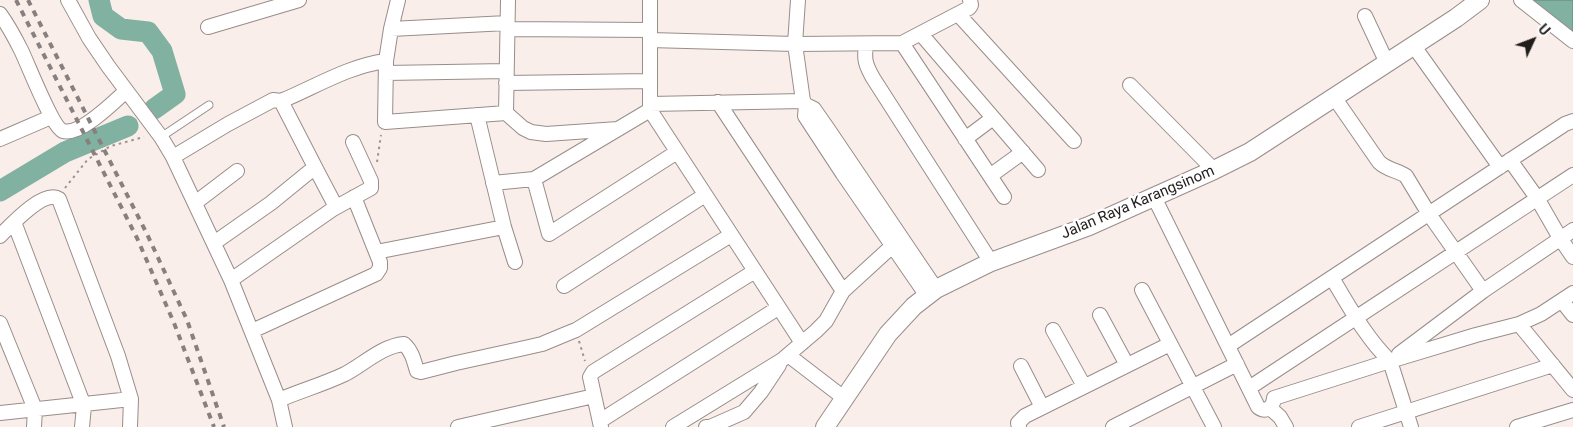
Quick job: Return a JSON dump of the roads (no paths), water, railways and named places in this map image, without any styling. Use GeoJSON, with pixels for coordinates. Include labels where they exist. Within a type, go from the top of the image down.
{"type":"FeatureCollection","features":[{"type":"Feature","properties":{"kind":"street"},"geometry":{"type":"LineString","coordinates":[[68,0],[89,38],[161,137],[173,157],[231,280],[278,400],[285,427]]}},
{"type":"Feature","properties":{"kind":"street"},"geometry":{"type":"LineString","coordinates":[[208,27],[299,0]]}},
{"type":"Feature","properties":{"kind":"street"},"geometry":{"type":"LineString","coordinates":[[398,0],[391,29],[386,67],[385,122],[506,113],[523,128],[531,132],[546,134],[618,129]]}},
{"type":"Feature","properties":{"kind":"street"},"geometry":{"type":"LineString","coordinates":[[506,113],[508,0]]}},
{"type":"Feature","properties":{"kind":"street"},"geometry":{"type":"LineString","coordinates":[[650,0],[650,107],[677,152],[802,343]]}},
{"type":"Feature","properties":{"kind":"street"},"geometry":{"type":"LineString","coordinates":[[798,0],[795,44],[805,103],[805,116],[843,174],[897,242],[931,293]]}},
{"type":"Feature","properties":{"kind":"street"},"geometry":{"type":"LineString","coordinates":[[391,29],[507,26],[795,44],[902,44],[969,8],[971,6],[970,0]]}},
{"type":"Feature","properties":{"kind":"street","name":"Jalan Raya Karangsinom"},"geometry":{"type":"LineString","coordinates":[[825,427],[888,334],[914,306],[931,293],[991,262],[1089,226],[1250,152],[1456,18],[1480,0]]}},
{"type":"Feature","properties":{"kind":"street"},"geometry":{"type":"LineString","coordinates":[[1521,0],[1573,41]]}},
{"type":"Feature","properties":{"kind":"street"},"geometry":{"type":"LineString","coordinates":[[0,14],[22,51],[51,117],[58,128],[64,132],[73,131],[83,126],[126,91]]}},
{"type":"Feature","properties":{"kind":"street"},"geometry":{"type":"LineString","coordinates":[[958,14],[1074,142]]}},
{"type":"Feature","properties":{"kind":"street"},"geometry":{"type":"LineString","coordinates":[[1364,16],[1387,63]]}},
{"type":"Feature","properties":{"kind":"street"},"geometry":{"type":"LineString","coordinates":[[921,34],[1038,170]]}},
{"type":"Feature","properties":{"kind":"street"},"geometry":{"type":"LineString","coordinates":[[866,44],[864,55],[866,65],[873,78],[991,262]]}},
{"type":"Feature","properties":{"kind":"street"},"geometry":{"type":"LineString","coordinates":[[902,44],[1004,198]]}},
{"type":"Feature","properties":{"kind":"street"},"geometry":{"type":"LineString","coordinates":[[1413,45],[1505,163],[1537,198],[1573,257]]}},
{"type":"Feature","properties":{"kind":"street"},"geometry":{"type":"LineString","coordinates":[[173,157],[273,100],[281,101],[338,74],[374,62],[386,67],[506,77],[650,81]]}},
{"type":"Feature","properties":{"kind":"street"},"geometry":{"type":"LineString","coordinates":[[1130,85],[1214,170]]}},
{"type":"Feature","properties":{"kind":"street"},"geometry":{"type":"LineString","coordinates":[[1334,97],[1379,162],[1384,167],[1406,176],[1429,214],[1483,291]]}},
{"type":"Feature","properties":{"kind":"street"},"geometry":{"type":"LineString","coordinates":[[281,101],[336,207]]}},
{"type":"Feature","properties":{"kind":"street"},"geometry":{"type":"LineString","coordinates":[[493,183],[534,179],[618,129],[650,107],[718,102],[805,103]]}},
{"type":"Feature","properties":{"kind":"street"},"geometry":{"type":"LineString","coordinates":[[718,102],[843,291]]}},
{"type":"Feature","properties":{"kind":"street"},"geometry":{"type":"LineString","coordinates":[[477,115],[504,227],[515,262]]}},
{"type":"Feature","properties":{"kind":"street"},"geometry":{"type":"LineString","coordinates":[[0,139],[51,117]]}},
{"type":"Feature","properties":{"kind":"street"},"geometry":{"type":"LineString","coordinates":[[966,139],[993,118]]}},
{"type":"Feature","properties":{"kind":"street"},"geometry":{"type":"LineString","coordinates":[[1228,346],[1505,163],[1565,124],[1573,121]]}},
{"type":"Feature","properties":{"kind":"street"},"geometry":{"type":"LineString","coordinates":[[231,280],[336,207],[371,188],[371,181],[353,142]]}},
{"type":"Feature","properties":{"kind":"street"},"geometry":{"type":"LineString","coordinates":[[534,179],[549,234],[677,152]]}},
{"type":"Feature","properties":{"kind":"street"},"geometry":{"type":"LineString","coordinates":[[990,176],[1023,152]]}},
{"type":"Feature","properties":{"kind":"street"},"geometry":{"type":"LineString","coordinates":[[214,243],[271,203],[316,168]]}},
{"type":"Feature","properties":{"kind":"street"},"geometry":{"type":"LineString","coordinates":[[195,203],[237,171]]}},
{"type":"Feature","properties":{"kind":"street"},"geometry":{"type":"LineString","coordinates":[[1249,388],[1573,175]]}},
{"type":"Feature","properties":{"kind":"street"},"geometry":{"type":"LineString","coordinates":[[564,286],[705,195]]}},
{"type":"Feature","properties":{"kind":"street"},"geometry":{"type":"LineString","coordinates":[[0,236],[39,201],[46,198],[56,197],[59,199],[118,356],[131,399],[130,427]]}},
{"type":"Feature","properties":{"kind":"street"},"geometry":{"type":"LineString","coordinates":[[252,331],[376,274],[380,268],[376,252],[354,197]]}},
{"type":"Feature","properties":{"kind":"street"},"geometry":{"type":"LineString","coordinates":[[1154,197],[1258,407],[1265,410],[1272,403],[1390,361],[1519,324],[1541,314],[1567,297],[1573,315]]}},
{"type":"Feature","properties":{"kind":"street"},"geometry":{"type":"LineString","coordinates":[[14,222],[84,406],[82,427]]}},
{"type":"Feature","properties":{"kind":"street"},"geometry":{"type":"LineString","coordinates":[[376,252],[504,227]]}},
{"type":"Feature","properties":{"kind":"street"},"geometry":{"type":"LineString","coordinates":[[1390,361],[1483,291],[1573,230]]}},
{"type":"Feature","properties":{"kind":"street"},"geometry":{"type":"LineString","coordinates":[[278,400],[344,374],[399,344],[407,346],[417,371],[421,372],[535,346],[576,330],[731,235]]}},
{"type":"Feature","properties":{"kind":"street"},"geometry":{"type":"LineString","coordinates":[[673,427],[785,358],[826,321],[843,291],[897,242]]}},
{"type":"Feature","properties":{"kind":"street"},"geometry":{"type":"LineString","coordinates":[[755,271],[597,369],[590,377],[601,424],[778,308]]}},
{"type":"Feature","properties":{"kind":"street"},"geometry":{"type":"LineString","coordinates":[[1332,278],[1357,318],[1390,361],[1411,427]]}},
{"type":"Feature","properties":{"kind":"street"},"geometry":{"type":"LineString","coordinates":[[1142,290],[1214,427]]}},
{"type":"Feature","properties":{"kind":"street"},"geometry":{"type":"LineString","coordinates":[[1100,315],[1127,365]]}},
{"type":"Feature","properties":{"kind":"street"},"geometry":{"type":"LineString","coordinates":[[0,323],[35,409],[34,427]]}},
{"type":"Feature","properties":{"kind":"street"},"geometry":{"type":"LineString","coordinates":[[1519,324],[1573,390]]}},
{"type":"Feature","properties":{"kind":"street"},"geometry":{"type":"LineString","coordinates":[[1053,330],[1084,386]]}},
{"type":"Feature","properties":{"kind":"street"},"geometry":{"type":"LineString","coordinates":[[1019,427],[1018,424],[1025,416],[1170,344]]}},
{"type":"Feature","properties":{"kind":"street"},"geometry":{"type":"LineString","coordinates":[[785,358],[844,398]]}},
{"type":"Feature","properties":{"kind":"street"},"geometry":{"type":"LineString","coordinates":[[706,427],[744,412],[785,358]]}},
{"type":"Feature","properties":{"kind":"street"},"geometry":{"type":"LineString","coordinates":[[1113,427],[1237,364]]}},
{"type":"Feature","properties":{"kind":"street"},"geometry":{"type":"LineString","coordinates":[[1359,427],[1553,365]]}},
{"type":"Feature","properties":{"kind":"street"},"geometry":{"type":"LineString","coordinates":[[1021,366],[1042,407]]}},
{"type":"Feature","properties":{"kind":"street"},"geometry":{"type":"LineString","coordinates":[[1265,379],[1272,403],[1286,427]]}},
{"type":"Feature","properties":{"kind":"street"},"geometry":{"type":"LineString","coordinates":[[458,427],[594,396]]}},
{"type":"Feature","properties":{"kind":"street"},"geometry":{"type":"LineString","coordinates":[[0,414],[35,409],[84,406],[131,399]]}},
{"type":"Feature","properties":{"kind":"street"},"geometry":{"type":"LineString","coordinates":[[1517,427],[1573,410]]}},
{"type":"Feature","properties":{"kind":"lane"},"geometry":{"type":"LineString","coordinates":[[161,137],[209,105]]}},
{"type":"Feature","properties":{"kind":"waterway"},"geometry":{"type":"LineString","coordinates":[[99,0],[103,16],[121,29],[148,32],[162,51],[175,94],[154,109]]}},
{"type":"Feature","properties":{"kind":"waterway"},"geometry":{"type":"LineString","coordinates":[[0,191],[65,152],[128,126]]}},
{"type":"Feature","properties":{"kind":"railway"},"geometry":{"type":"LineString","coordinates":[[16,0],[137,238],[174,323],[214,427]]}},
{"type":"Feature","properties":{"kind":"railway"},"geometry":{"type":"LineString","coordinates":[[28,0],[147,234],[187,320],[224,427]]}}]}
